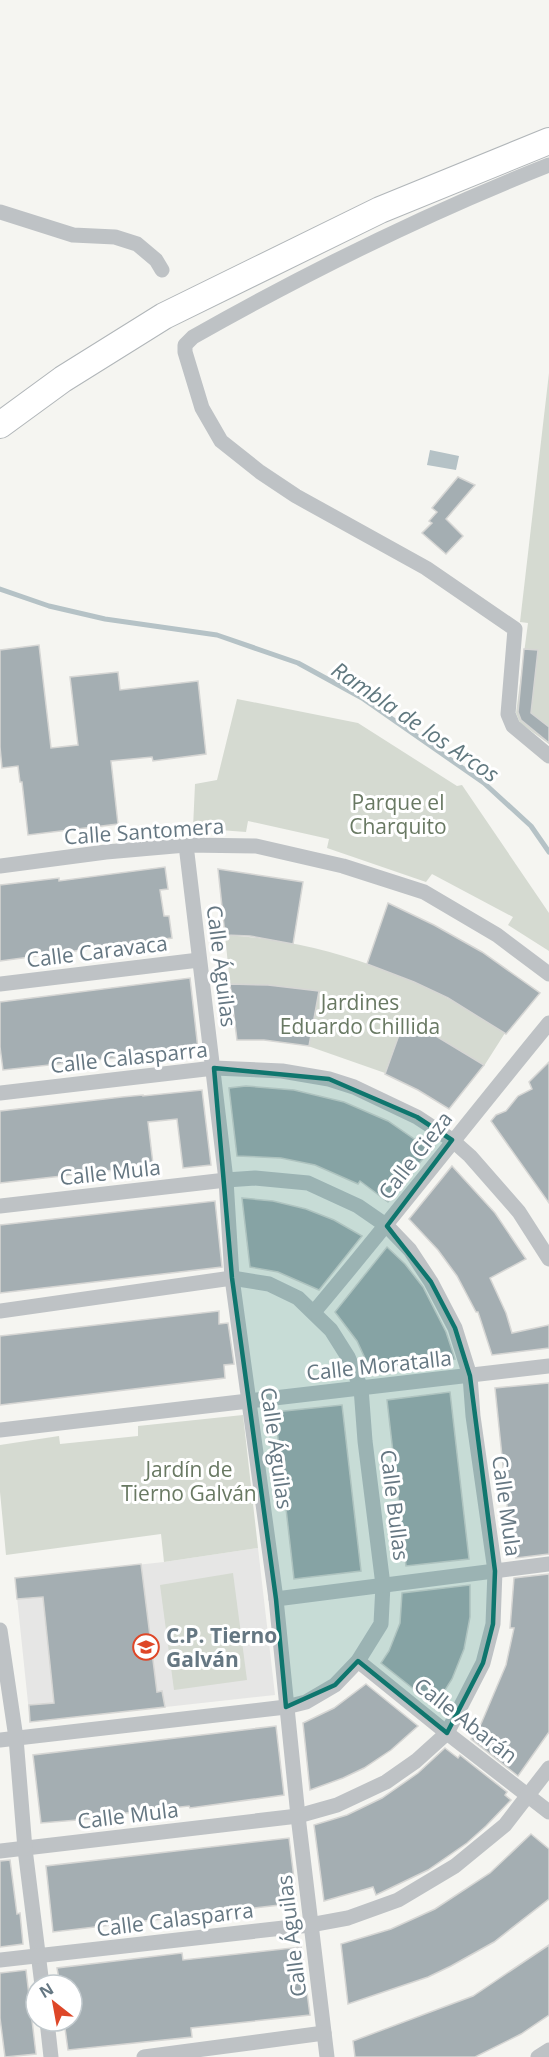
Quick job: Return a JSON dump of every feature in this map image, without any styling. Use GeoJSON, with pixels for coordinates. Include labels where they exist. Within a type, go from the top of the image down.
{"type":"FeatureCollection","features":[{"type":"Feature","properties":{"kind":"main road"},"geometry":{"type":"LineString","coordinates":[[0,425],[63,379],[164,316],[380,210],[549,141]]}},
{"type":"Feature","properties":{"kind":"street"},"geometry":{"type":"LineString","coordinates":[[549,165],[448,208],[333,262],[262,298],[184,345],[202,408],[221,441],[260,472],[296,496],[426,568],[515,629],[508,714],[513,726],[549,756]]}},
{"type":"Feature","properties":{"kind":"street"},"geometry":{"type":"LineString","coordinates":[[0,212],[73,235],[115,237],[137,244],[156,260],[162,270]]}},
{"type":"Feature","properties":{"kind":"street","name":"Calle Santomera"},"geometry":{"type":"LineString","coordinates":[[0,866],[106,852],[186,845],[256,846],[343,866],[424,892],[497,935],[549,975]]}},
{"type":"Feature","properties":{"kind":"street","name":"Calle Águilas"},"geometry":{"type":"LineString","coordinates":[[186,845],[226,1180],[232,1278],[276,1599],[310,1925],[327,2057]]}},
{"type":"Feature","properties":{"kind":"street","name":"Calle Caravaca"},"geometry":{"type":"LineString","coordinates":[[0,984],[199,960]]}},
{"type":"Feature","properties":{"kind":"street","name":"Calle Cieza"},"geometry":{"type":"LineString","coordinates":[[314,1312],[387,1226],[452,1140],[549,1023]]}},
{"type":"Feature","properties":{"kind":"street","name":"Calle Calasparra"},"geometry":{"type":"LineString","coordinates":[[0,1093],[214,1068],[282,1071],[329,1079],[354,1087],[417,1117],[452,1140],[470,1156],[519,1212],[549,1259]]}},
{"type":"Feature","properties":{"kind":"street","name":"Calle Mula"},"geometry":{"type":"LineString","coordinates":[[0,1206],[255,1178],[308,1183],[358,1206],[387,1226],[410,1250],[431,1282],[455,1328],[470,1376],[473,1416],[495,1571],[493,1624],[483,1663],[447,1733],[416,1761],[386,1782],[337,1805],[298,1816],[0,1851]]}},
{"type":"Feature","properties":{"kind":"street","name":"Calle Bullas"},"geometry":{"type":"LineString","coordinates":[[0,1311],[232,1278],[269,1284],[298,1298],[331,1330],[348,1357],[361,1388],[365,1441],[383,1585],[381,1624],[358,1661],[335,1685],[306,1702],[286,1707],[0,1740]]}},
{"type":"Feature","properties":{"kind":"street","name":"Calle Moratalla"},"geometry":{"type":"LineString","coordinates":[[0,1430],[549,1366]]}},
{"type":"Feature","properties":{"kind":"street"},"geometry":{"type":"LineString","coordinates":[[276,1599],[549,1564]]}},
{"type":"Feature","properties":{"kind":"street"},"geometry":{"type":"LineString","coordinates":[[0,1630],[16,1738],[25,1849],[41,1973]]}},
{"type":"Feature","properties":{"kind":"street","name":"Calle Abarán"},"geometry":{"type":"LineString","coordinates":[[358,1661],[549,1812]]}},
{"type":"Feature","properties":{"kind":"street","name":"Calle Calasparra"},"geometry":{"type":"LineString","coordinates":[[0,1960],[310,1925],[348,1918],[398,1900],[455,1866],[505,1825],[549,1768]]}},
{"type":"Feature","properties":{"kind":"street"},"geometry":{"type":"LineString","coordinates":[[48,2033],[51,2057]]}},
{"type":"Feature","properties":{"kind":"street"},"geometry":{"type":"LineString","coordinates":[[144,2057],[324,2033]]}},
{"type":"Feature","properties":{"kind":"street"},"geometry":{"type":"LineString","coordinates":[[537,2057],[549,2050]]}},
{"type":"Feature","properties":{"kind":"highlighted area"},"geometry":{"type":"Polygon","coordinates":[[[214,1068],[329,1079],[417,1117],[452,1140],[387,1226],[431,1282],[455,1328],[470,1376],[495,1571],[493,1624],[483,1663],[447,1733],[358,1661],[335,1685],[286,1707],[276,1599],[232,1278],[214,1068]]]}},
{"type":"Feature","properties":{"kind":"shaded area"},"geometry":{"type":"Polygon","coordinates":[[[430,450],[459,456],[456,470],[427,465],[430,450]]]}},
{"type":"Feature","properties":{"kind":"shaded area","name":"C.P. Tierno Galván"},"geometry":{"type":"Polygon","coordinates":[[[258,1548],[275,1695],[30,1722],[15,1578],[164,1562],[258,1548]]]}},
{"type":"Feature","properties":{"kind":"green space"},"geometry":{"type":"Polygon","coordinates":[[[549,373],[549,744],[520,723],[516,713],[528,623],[520,622],[549,373]]]}},
{"type":"Feature","properties":{"kind":"green space","name":"Parque el Charquito"},"geometry":{"type":"Polygon","coordinates":[[[237,699],[358,723],[457,786],[462,785],[549,913],[549,951],[508,925],[513,917],[432,874],[426,882],[327,848],[329,839],[248,821],[246,832],[193,828],[195,784],[217,780],[237,699]]]}},
{"type":"Feature","properties":{"kind":"green space","name":"Jardines Eduardo Chillida"},"geometry":{"type":"Polygon","coordinates":[[[225,935],[299,945],[372,965],[441,995],[505,1033],[484,1066],[436,1036],[404,1021],[385,1073],[308,1046],[319,991],[268,985],[230,984],[225,935]]]}},
{"type":"Feature","properties":{"kind":"green space","name":"Jardín de Tierno Galván"},"geometry":{"type":"Polygon","coordinates":[[[243,1415],[258,1548],[164,1562],[161,1534],[6,1555],[0,1492],[0,1445],[59,1436],[60,1444],[138,1436],[138,1426],[243,1415]]]}},
{"type":"Feature","properties":{"kind":"green space"},"geometry":{"type":"Polygon","coordinates":[[[233,1573],[247,1680],[174,1690],[160,1585],[233,1573]]]}},
{"type":"Feature","properties":{"kind":"building"},"geometry":{"type":"Polygon","coordinates":[[[458,477],[475,485],[446,519],[463,536],[446,554],[422,533],[432,523],[429,521],[437,512],[432,508],[458,477]]]}},
{"type":"Feature","properties":{"kind":"building"},"geometry":{"type":"Polygon","coordinates":[[[39,645],[51,748],[78,745],[70,677],[118,672],[120,690],[198,681],[206,754],[153,761],[152,757],[111,761],[118,824],[28,835],[18,766],[2,768],[0,650],[39,645]]]}},
{"type":"Feature","properties":{"kind":"building"},"geometry":{"type":"Polygon","coordinates":[[[524,649],[538,650],[531,713],[549,727],[549,743],[521,720],[518,712],[524,649]]]}},
{"type":"Feature","properties":{"kind":"building"},"geometry":{"type":"Polygon","coordinates":[[[165,867],[168,889],[160,890],[164,916],[169,916],[172,938],[0,961],[0,885],[59,878],[59,881],[165,867]]]}},
{"type":"Feature","properties":{"kind":"building"},"geometry":{"type":"Polygon","coordinates":[[[218,869],[303,882],[293,944],[250,936],[225,935],[218,869]]]}},
{"type":"Feature","properties":{"kind":"building"},"geometry":{"type":"Polygon","coordinates":[[[388,903],[482,952],[540,993],[506,1034],[448,998],[367,964],[388,903]]]}},
{"type":"Feature","properties":{"kind":"building"},"geometry":{"type":"Polygon","coordinates":[[[190,978],[198,1049],[3,1070],[0,1047],[0,1002],[190,978]]]}},
{"type":"Feature","properties":{"kind":"building"},"geometry":{"type":"Polygon","coordinates":[[[230,984],[268,985],[319,991],[309,1046],[264,1040],[237,1040],[230,984]]]}},
{"type":"Feature","properties":{"kind":"building"},"geometry":{"type":"Polygon","coordinates":[[[404,1021],[436,1036],[484,1065],[449,1109],[385,1074],[404,1021]]]}},
{"type":"Feature","properties":{"kind":"building"},"geometry":{"type":"Polygon","coordinates":[[[549,1062],[549,1203],[491,1121],[496,1115],[506,1111],[518,1096],[532,1089],[529,1082],[549,1062]]]}},
{"type":"Feature","properties":{"kind":"building"},"geometry":{"type":"Polygon","coordinates":[[[246,1086],[294,1090],[344,1102],[388,1121],[430,1150],[388,1202],[360,1181],[358,1184],[315,1165],[281,1158],[237,1156],[229,1088],[246,1086]]]}},
{"type":"Feature","properties":{"kind":"building"},"geometry":{"type":"Polygon","coordinates":[[[202,1090],[211,1165],[183,1168],[177,1119],[148,1122],[153,1164],[151,1166],[0,1183],[0,1111],[202,1090]]]}},
{"type":"Feature","properties":{"kind":"building"},"geometry":{"type":"Polygon","coordinates":[[[452,1166],[495,1213],[526,1259],[490,1278],[506,1313],[512,1333],[549,1325],[549,1348],[492,1355],[478,1312],[457,1276],[438,1250],[409,1219],[452,1166]]]}},
{"type":"Feature","properties":{"kind":"building"},"geometry":{"type":"Polygon","coordinates":[[[242,1198],[273,1201],[306,1209],[334,1220],[362,1236],[319,1290],[278,1272],[250,1267],[242,1198]]]}},
{"type":"Feature","properties":{"kind":"building"},"geometry":{"type":"Polygon","coordinates":[[[215,1201],[222,1267],[0,1293],[0,1225],[215,1201]]]}},
{"type":"Feature","properties":{"kind":"building"},"geometry":{"type":"Polygon","coordinates":[[[387,1247],[405,1264],[423,1287],[446,1332],[455,1359],[370,1369],[357,1341],[335,1312],[387,1247]]]}},
{"type":"Feature","properties":{"kind":"building"},"geometry":{"type":"Polygon","coordinates":[[[219,1311],[219,1324],[228,1323],[234,1364],[224,1365],[225,1378],[0,1405],[0,1336],[219,1311]]]}},
{"type":"Feature","properties":{"kind":"building"},"geometry":{"type":"Polygon","coordinates":[[[549,1383],[549,1554],[516,1558],[516,1554],[512,1554],[495,1388],[549,1383]]]}},
{"type":"Feature","properties":{"kind":"building"},"geometry":{"type":"Polygon","coordinates":[[[450,1392],[469,1559],[406,1566],[387,1400],[450,1392]]]}},
{"type":"Feature","properties":{"kind":"building"},"geometry":{"type":"Polygon","coordinates":[[[342,1405],[361,1571],[294,1579],[275,1412],[342,1405]]]}},
{"type":"Feature","properties":{"kind":"building"},"geometry":{"type":"Polygon","coordinates":[[[141,1564],[157,1692],[162,1691],[165,1707],[30,1722],[29,1705],[54,1703],[43,1597],[17,1599],[15,1578],[141,1564]]]}},
{"type":"Feature","properties":{"kind":"building"},"geometry":{"type":"Polygon","coordinates":[[[549,1574],[549,1732],[518,1776],[471,1739],[481,1724],[506,1665],[514,1628],[510,1628],[514,1578],[549,1574]]]}},
{"type":"Feature","properties":{"kind":"building"},"geometry":{"type":"Polygon","coordinates":[[[470,1585],[470,1617],[464,1649],[452,1679],[435,1706],[381,1663],[389,1651],[400,1623],[402,1593],[470,1585]]]}},
{"type":"Feature","properties":{"kind":"building"},"geometry":{"type":"Polygon","coordinates":[[[366,1684],[418,1726],[391,1750],[364,1768],[310,1790],[303,1723],[334,1708],[366,1684]]]}},
{"type":"Feature","properties":{"kind":"building"},"geometry":{"type":"Polygon","coordinates":[[[276,1726],[284,1795],[190,1808],[189,1806],[117,1814],[102,1818],[41,1823],[33,1755],[276,1726]]]}},
{"type":"Feature","properties":{"kind":"building"},"geometry":{"type":"Polygon","coordinates":[[[445,1748],[458,1758],[460,1755],[507,1792],[505,1795],[511,1800],[467,1843],[428,1870],[376,1895],[373,1887],[324,1901],[314,1825],[347,1815],[382,1798],[418,1773],[445,1748]]]}},
{"type":"Feature","properties":{"kind":"building"},"geometry":{"type":"Polygon","coordinates":[[[531,1834],[549,1849],[549,1899],[494,1942],[451,1966],[428,1977],[348,2004],[341,1944],[391,1929],[435,1909],[490,1873],[531,1834]]]}},
{"type":"Feature","properties":{"kind":"building"},"geometry":{"type":"Polygon","coordinates":[[[289,1838],[297,1903],[53,1932],[46,1866],[289,1838]]]}},
{"type":"Feature","properties":{"kind":"building"},"geometry":{"type":"Polygon","coordinates":[[[10,1860],[23,1944],[0,1947],[0,1861],[10,1860]]]}},
{"type":"Feature","properties":{"kind":"building"},"geometry":{"type":"Polygon","coordinates":[[[549,1945],[549,2015],[521,2034],[475,2057],[355,2057],[353,2041],[473,1996],[549,1945]]]}},
{"type":"Feature","properties":{"kind":"building"},"geometry":{"type":"Polygon","coordinates":[[[301,1947],[310,2015],[191,2028],[192,2037],[68,2050],[66,2033],[84,2033],[84,1973],[58,1973],[57,1968],[182,1953],[183,1960],[301,1947]]]}},
{"type":"Feature","properties":{"kind":"building"},"geometry":{"type":"Polygon","coordinates":[[[26,1970],[26,1973],[24,1973],[24,2033],[34,2033],[36,2054],[5,2057],[0,2018],[0,1973],[26,1970]]]}},
{"type":"Feature","properties":{"kind":"waterway","name":"Rambla de los Arcos"},"geometry":{"type":"LineString","coordinates":[[0,589],[49,606],[105,619],[217,635],[298,663],[362,698],[484,783],[531,826],[549,852]]}},
{"type":"Feature","properties":{"kind":"place","name":"C.P. Tierno Galván"},"geometry":{"type":"Point","coordinates":[146,1647]}}]}
